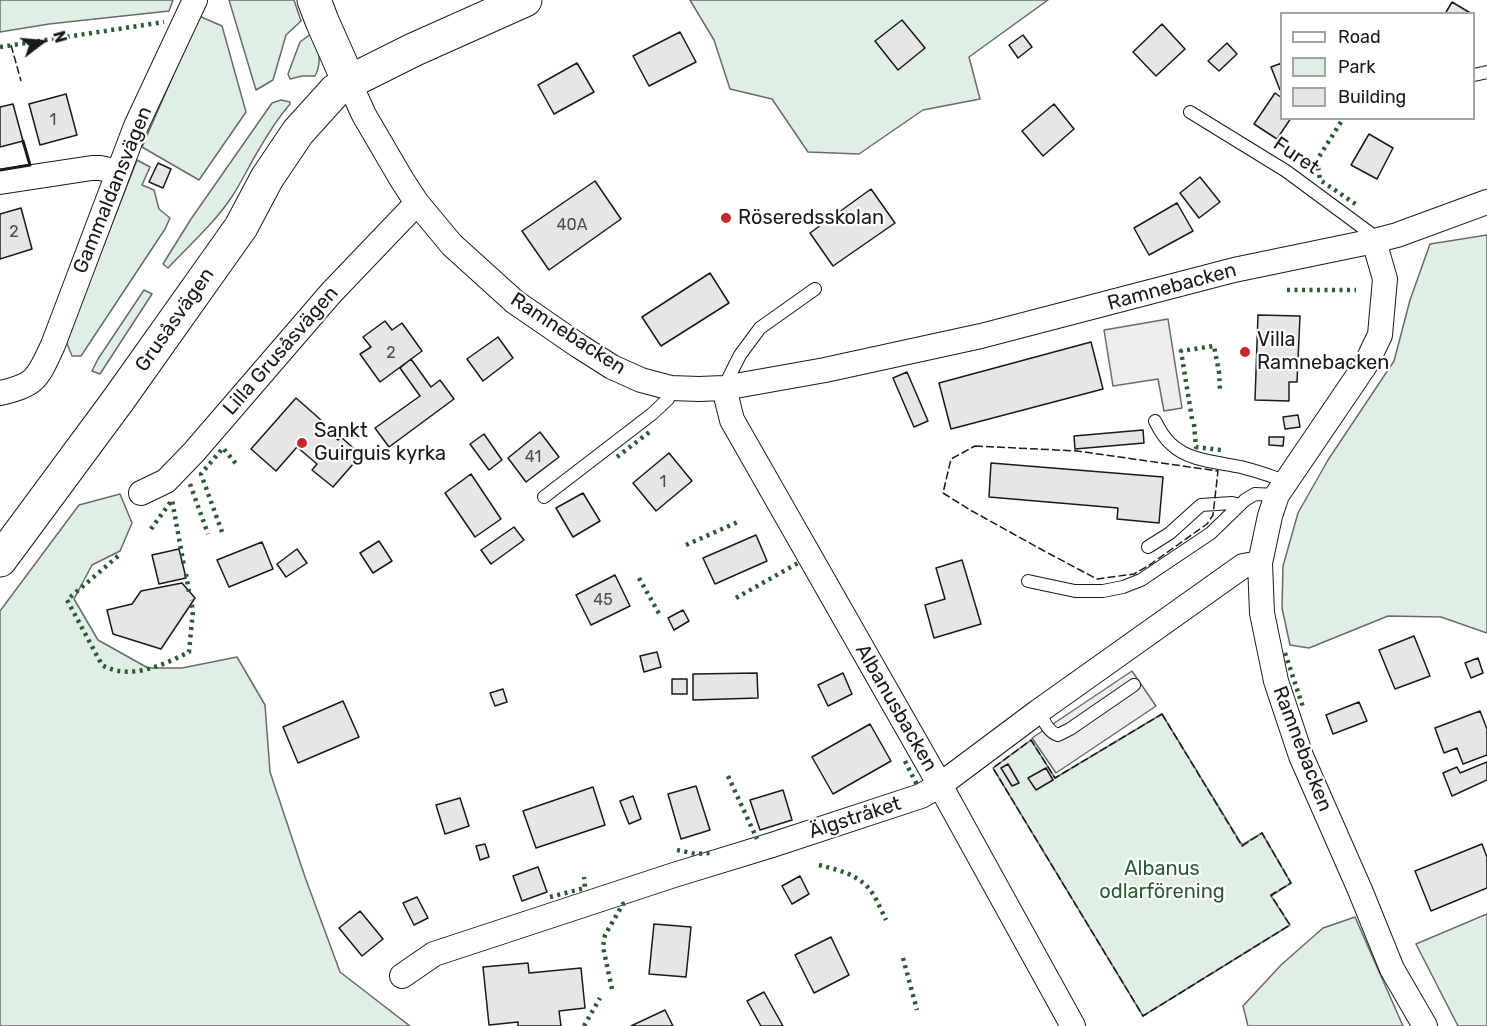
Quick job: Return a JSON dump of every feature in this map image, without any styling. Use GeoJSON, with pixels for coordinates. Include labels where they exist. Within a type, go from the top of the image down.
{"type":"FeatureCollection","features":[{"type":"Feature","properties":{"kind":"street","name":"Gammaldansvägen"},"geometry":{"type":"LineString","coordinates":[[0,393],[24,387],[33,381],[43,367],[136,126],[195,0]]}},
{"type":"Feature","properties":{"kind":"street","name":"Ramnebacken"},"geometry":{"type":"LineString","coordinates":[[314,0],[364,115],[417,203],[452,245],[515,302],[579,346],[612,367],[641,380],[671,388],[724,388],[825,370],[981,336],[1234,270],[1374,241],[1385,279],[1380,335],[1366,364],[1281,488],[1267,526],[1260,563],[1262,614],[1275,681],[1301,756],[1356,880],[1392,969],[1425,1026]]}},
{"type":"Feature","properties":{"kind":"street","name":"Grusåsvägen"},"geometry":{"type":"LineString","coordinates":[[0,560],[119,399],[235,235],[267,178],[298,132],[336,91],[349,81],[413,50],[525,0]]}},
{"type":"Feature","properties":{"kind":"street"},"geometry":{"type":"LineString","coordinates":[[0,182],[92,168],[118,172]]}},
{"type":"Feature","properties":{"kind":"street"},"geometry":{"type":"LineString","coordinates":[[1374,241],[1397,235],[1487,202]]}},
{"type":"Feature","properties":{"kind":"street","name":"Lilla Grusåsvägen"},"geometry":{"type":"LineString","coordinates":[[141,493],[166,481],[194,452],[331,293],[417,203]]}},
{"type":"Feature","properties":{"kind":"street","name":"Albanusbacken"},"geometry":{"type":"LineString","coordinates":[[724,388],[732,420],[940,785],[1073,1026]]}},
{"type":"Feature","properties":{"kind":"street","name":"Älgstråket"},"geometry":{"type":"LineString","coordinates":[[402,976],[434,954],[921,796],[940,785],[1039,711],[1244,566],[1260,563]]}},
{"type":"Feature","properties":{"kind":"lane","name":"Furet"},"geometry":{"type":"LineString","coordinates":[[1190,112],[1286,171],[1370,233],[1374,241]]}},
{"type":"Feature","properties":{"kind":"lane"},"geometry":{"type":"LineString","coordinates":[[724,388],[740,355],[760,328],[815,289]]}},
{"type":"Feature","properties":{"kind":"lane"},"geometry":{"type":"LineString","coordinates":[[544,496],[652,414],[668,399],[671,388]]}},
{"type":"Feature","properties":{"kind":"lane"},"geometry":{"type":"LineString","coordinates":[[1028,581],[1075,591],[1103,591],[1123,587],[1141,580],[1210,533],[1245,500],[1255,494],[1281,488],[1273,476],[1196,458],[1182,452],[1171,445],[1155,421]]}},
{"type":"Feature","properties":{"kind":"lane"},"geometry":{"type":"LineString","coordinates":[[1148,547],[1170,533],[1201,505],[1232,503],[1240,505]]}},
{"type":"Feature","properties":{"kind":"lane"},"geometry":{"type":"LineString","coordinates":[[1039,711],[1048,727],[1058,735],[1134,685]]}},
{"type":"Feature","properties":{"kind":"green space"},"geometry":{"type":"Polygon","coordinates":[[[0,0],[173,0],[169,11],[49,24],[0,32],[0,0]]]}},
{"type":"Feature","properties":{"kind":"green space"},"geometry":{"type":"Polygon","coordinates":[[[229,0],[294,0],[301,21],[286,35],[273,80],[256,90],[229,0]]]}},
{"type":"Feature","properties":{"kind":"green space"},"geometry":{"type":"Polygon","coordinates":[[[690,0],[1048,0],[969,57],[980,99],[923,110],[859,154],[808,152],[772,99],[730,89],[714,40],[690,0]]]}},
{"type":"Feature","properties":{"kind":"green space"},"geometry":{"type":"Polygon","coordinates":[[[199,16],[222,26],[246,112],[199,180],[142,147],[199,16]]]}},
{"type":"Feature","properties":{"kind":"green space"},"geometry":{"type":"Polygon","coordinates":[[[312,33],[319,59],[315,76],[290,79],[288,74],[300,42],[312,33]]]}},
{"type":"Feature","properties":{"kind":"green space"},"geometry":{"type":"Polygon","coordinates":[[[281,100],[290,102],[290,104],[267,135],[233,195],[210,224],[168,268],[163,264],[191,219],[272,103],[281,100]]]}},
{"type":"Feature","properties":{"kind":"green space"},"geometry":{"type":"Polygon","coordinates":[[[137,160],[150,167],[142,185],[154,190],[159,209],[170,218],[81,356],[72,356],[66,341],[137,160]]]}},
{"type":"Feature","properties":{"kind":"green space"},"geometry":{"type":"Polygon","coordinates":[[[1487,235],[1487,633],[1441,617],[1388,616],[1309,648],[1290,645],[1282,608],[1283,566],[1298,513],[1328,460],[1394,361],[1410,300],[1430,244],[1487,235]]]}},
{"type":"Feature","properties":{"kind":"green space"},"geometry":{"type":"Polygon","coordinates":[[[144,290],[152,294],[100,374],[92,371],[98,359],[144,290]]]}},
{"type":"Feature","properties":{"kind":"green space"},"geometry":{"type":"Polygon","coordinates":[[[120,494],[132,523],[120,551],[92,565],[74,599],[98,640],[148,668],[182,668],[237,657],[265,705],[270,772],[340,972],[410,1026],[0,1026],[0,611],[79,505],[120,494]]]}},
{"type":"Feature","properties":{"kind":"green space","name":"Albanus odlarförening"},"geometry":{"type":"Polygon","coordinates":[[[1162,714],[1242,845],[1262,833],[1291,883],[1271,896],[1290,925],[1143,1016],[993,768],[1031,740],[1055,778],[1162,714]]]}},
{"type":"Feature","properties":{"kind":"green space"},"geometry":{"type":"Polygon","coordinates":[[[1487,914],[1487,1026],[1458,1026],[1416,944],[1487,914]]]}},
{"type":"Feature","properties":{"kind":"green space"},"geometry":{"type":"Polygon","coordinates":[[[1355,917],[1403,1026],[1248,1026],[1243,1006],[1281,965],[1323,928],[1355,917]]]}},
{"type":"Feature","properties":{"kind":"shaded area"},"geometry":{"type":"Polygon","coordinates":[[[1168,319],[1182,408],[1164,411],[1158,379],[1113,386],[1104,330],[1168,319]]]}},
{"type":"Feature","properties":{"kind":"shaded area"},"geometry":{"type":"Polygon","coordinates":[[[1132,671],[1156,706],[1056,773],[1032,738],[1132,671]]]}},
{"type":"Feature","properties":{"kind":"building"},"geometry":{"type":"Polygon","coordinates":[[[1452,2],[1469,12],[1446,12],[1452,2]]]}},
{"type":"Feature","properties":{"kind":"building"},"geometry":{"type":"Polygon","coordinates":[[[902,20],[925,48],[898,70],[875,41],[902,20]]]}},
{"type":"Feature","properties":{"kind":"building"},"geometry":{"type":"Polygon","coordinates":[[[1162,24],[1185,49],[1156,76],[1133,52],[1162,24]]]}},
{"type":"Feature","properties":{"kind":"building"},"geometry":{"type":"Polygon","coordinates":[[[680,32],[696,62],[649,86],[633,56],[680,32]]]}},
{"type":"Feature","properties":{"kind":"building"},"geometry":{"type":"Polygon","coordinates":[[[1023,35],[1032,47],[1018,58],[1009,45],[1023,35]]]}},
{"type":"Feature","properties":{"kind":"building"},"geometry":{"type":"Polygon","coordinates":[[[1227,43],[1237,54],[1219,71],[1208,61],[1227,43]]]}},
{"type":"Feature","properties":{"kind":"building"},"geometry":{"type":"Polygon","coordinates":[[[577,63],[594,92],[554,114],[538,85],[577,63]]]}},
{"type":"Feature","properties":{"kind":"building"},"geometry":{"type":"Polygon","coordinates":[[[1280,64],[1280,90],[1271,67],[1280,64]]]}},
{"type":"Feature","properties":{"kind":"building"},"geometry":{"type":"Polygon","coordinates":[[[1275,93],[1280,97],[1280,120],[1290,120],[1277,139],[1254,124],[1275,93]]]}},
{"type":"Feature","properties":{"kind":"building"},"geometry":{"type":"Polygon","coordinates":[[[66,94],[77,135],[40,145],[29,104],[66,94]]]}},
{"type":"Feature","properties":{"kind":"building"},"geometry":{"type":"Polygon","coordinates":[[[13,104],[23,141],[0,147],[0,107],[13,104]]]}},
{"type":"Feature","properties":{"kind":"building"},"geometry":{"type":"Polygon","coordinates":[[[1054,104],[1074,129],[1043,156],[1022,131],[1054,104]]]}},
{"type":"Feature","properties":{"kind":"building"},"geometry":{"type":"Polygon","coordinates":[[[1369,134],[1393,148],[1377,179],[1351,165],[1369,134]]]}},
{"type":"Feature","properties":{"kind":"building"},"geometry":{"type":"Polygon","coordinates":[[[158,163],[171,169],[163,188],[149,182],[158,163]]]}},
{"type":"Feature","properties":{"kind":"building"},"geometry":{"type":"Polygon","coordinates":[[[1200,177],[1220,202],[1199,218],[1180,193],[1200,177]]]}},
{"type":"Feature","properties":{"kind":"building"},"geometry":{"type":"Polygon","coordinates":[[[595,181],[621,219],[549,270],[522,231],[595,181]]]}},
{"type":"Feature","properties":{"kind":"building"},"geometry":{"type":"Polygon","coordinates":[[[871,189],[895,223],[833,266],[810,233],[871,189]]]}},
{"type":"Feature","properties":{"kind":"building"},"geometry":{"type":"Polygon","coordinates":[[[1177,203],[1193,231],[1149,255],[1134,228],[1177,203]]]}},
{"type":"Feature","properties":{"kind":"building"},"geometry":{"type":"Polygon","coordinates":[[[21,208],[32,249],[0,259],[0,214],[21,208]]]}},
{"type":"Feature","properties":{"kind":"building"},"geometry":{"type":"Polygon","coordinates":[[[710,273],[729,303],[661,346],[642,317],[710,273]]]}},
{"type":"Feature","properties":{"kind":"building"},"geometry":{"type":"Polygon","coordinates":[[[1258,315],[1300,316],[1297,382],[1289,382],[1289,401],[1255,400],[1258,315]]]}},
{"type":"Feature","properties":{"kind":"building"},"geometry":{"type":"Polygon","coordinates":[[[385,321],[392,330],[402,323],[422,351],[380,382],[360,354],[371,347],[363,337],[385,321]]]}},
{"type":"Feature","properties":{"kind":"building"},"geometry":{"type":"Polygon","coordinates":[[[498,337],[513,358],[483,381],[467,359],[498,337]]]}},
{"type":"Feature","properties":{"kind":"building"},"geometry":{"type":"Polygon","coordinates":[[[1091,342],[1103,389],[951,429],[939,383],[1091,342]]]}},
{"type":"Feature","properties":{"kind":"building"},"geometry":{"type":"Polygon","coordinates":[[[411,359],[431,387],[440,380],[454,399],[389,447],[375,428],[420,396],[400,368],[411,359]]]}},
{"type":"Feature","properties":{"kind":"building"},"geometry":{"type":"Polygon","coordinates":[[[907,372],[928,421],[914,427],[893,378],[907,372]]]}},
{"type":"Feature","properties":{"kind":"building","name":"Sankt Guirguis kyrka"},"geometry":{"type":"Polygon","coordinates":[[[296,398],[321,420],[318,423],[338,440],[341,437],[361,455],[333,487],[312,470],[317,464],[297,447],[276,471],[251,449],[296,398]]]}},
{"type":"Feature","properties":{"kind":"building"},"geometry":{"type":"Polygon","coordinates":[[[1298,415],[1300,427],[1285,429],[1283,417],[1298,415]]]}},
{"type":"Feature","properties":{"kind":"building"},"geometry":{"type":"Polygon","coordinates":[[[1143,430],[1144,443],[1075,449],[1074,436],[1143,430]]]}},
{"type":"Feature","properties":{"kind":"building"},"geometry":{"type":"Polygon","coordinates":[[[540,432],[559,457],[526,482],[508,458],[540,432]]]}},
{"type":"Feature","properties":{"kind":"building"},"geometry":{"type":"Polygon","coordinates":[[[484,434],[502,460],[489,470],[470,444],[484,434]]]}},
{"type":"Feature","properties":{"kind":"building"},"geometry":{"type":"Polygon","coordinates":[[[1269,437],[1284,437],[1283,446],[1269,445],[1269,437]]]}},
{"type":"Feature","properties":{"kind":"building"},"geometry":{"type":"Polygon","coordinates":[[[669,453],[692,481],[656,511],[633,483],[669,453]]]}},
{"type":"Feature","properties":{"kind":"building"},"geometry":{"type":"Polygon","coordinates":[[[991,463],[1163,477],[1159,523],[1117,519],[1118,508],[989,497],[991,463]]]}},
{"type":"Feature","properties":{"kind":"building"},"geometry":{"type":"Polygon","coordinates":[[[471,474],[501,519],[475,537],[445,493],[471,474]]]}},
{"type":"Feature","properties":{"kind":"building"},"geometry":{"type":"Polygon","coordinates":[[[583,493],[600,521],[573,537],[556,508],[583,493]]]}},
{"type":"Feature","properties":{"kind":"building"},"geometry":{"type":"Polygon","coordinates":[[[514,527],[524,540],[491,564],[481,550],[514,527]]]}},
{"type":"Feature","properties":{"kind":"building"},"geometry":{"type":"Polygon","coordinates":[[[756,535],[767,561],[715,584],[703,558],[756,535]]]}},
{"type":"Feature","properties":{"kind":"building"},"geometry":{"type":"Polygon","coordinates":[[[379,541],[392,561],[373,573],[360,553],[379,541]]]}},
{"type":"Feature","properties":{"kind":"building"},"geometry":{"type":"Polygon","coordinates":[[[262,542],[273,569],[229,587],[217,560],[262,542]]]}},
{"type":"Feature","properties":{"kind":"building"},"geometry":{"type":"Polygon","coordinates":[[[179,549],[186,578],[159,584],[152,555],[179,549]]]}},
{"type":"Feature","properties":{"kind":"building"},"geometry":{"type":"Polygon","coordinates":[[[297,549],[307,563],[286,577],[277,564],[297,549]]]}},
{"type":"Feature","properties":{"kind":"building"},"geometry":{"type":"Polygon","coordinates":[[[962,560],[981,624],[934,638],[925,605],[945,599],[936,568],[962,560]]]}},
{"type":"Feature","properties":{"kind":"building"},"geometry":{"type":"Polygon","coordinates":[[[615,575],[630,606],[591,625],[576,595],[615,575]]]}},
{"type":"Feature","properties":{"kind":"building"},"geometry":{"type":"Polygon","coordinates":[[[182,583],[195,598],[161,649],[113,634],[107,610],[132,604],[141,591],[182,583]]]}},
{"type":"Feature","properties":{"kind":"building"},"geometry":{"type":"Polygon","coordinates":[[[683,610],[689,621],[674,630],[668,618],[683,610]]]}},
{"type":"Feature","properties":{"kind":"building"},"geometry":{"type":"Polygon","coordinates":[[[1414,636],[1430,676],[1395,689],[1379,650],[1414,636]]]}},
{"type":"Feature","properties":{"kind":"building"},"geometry":{"type":"Polygon","coordinates":[[[657,652],[661,667],[644,672],[640,656],[657,652]]]}},
{"type":"Feature","properties":{"kind":"building"},"geometry":{"type":"Polygon","coordinates":[[[1478,658],[1483,673],[1471,678],[1465,663],[1478,658]]]}},
{"type":"Feature","properties":{"kind":"building"},"geometry":{"type":"Polygon","coordinates":[[[757,673],[758,698],[693,700],[693,674],[757,673]]]}},
{"type":"Feature","properties":{"kind":"building"},"geometry":{"type":"Polygon","coordinates":[[[843,673],[852,694],[828,706],[818,685],[843,673]]]}},
{"type":"Feature","properties":{"kind":"building"},"geometry":{"type":"Polygon","coordinates":[[[672,679],[687,679],[687,694],[672,694],[672,679]]]}},
{"type":"Feature","properties":{"kind":"building"},"geometry":{"type":"Polygon","coordinates":[[[503,689],[507,702],[495,706],[490,693],[503,689]]]}},
{"type":"Feature","properties":{"kind":"building"},"geometry":{"type":"Polygon","coordinates":[[[343,701],[359,737],[298,763],[283,727],[343,701]]]}},
{"type":"Feature","properties":{"kind":"building"},"geometry":{"type":"Polygon","coordinates":[[[1359,702],[1367,721],[1333,734],[1326,715],[1359,702]]]}},
{"type":"Feature","properties":{"kind":"building"},"geometry":{"type":"Polygon","coordinates":[[[1480,711],[1487,729],[1487,755],[1463,764],[1457,748],[1444,753],[1435,728],[1480,711]]]}},
{"type":"Feature","properties":{"kind":"building"},"geometry":{"type":"Polygon","coordinates":[[[870,724],[891,761],[833,794],[812,757],[870,724]]]}},
{"type":"Feature","properties":{"kind":"building"},"geometry":{"type":"Polygon","coordinates":[[[1487,762],[1487,780],[1452,796],[1443,773],[1457,767],[1460,773],[1487,762]]]}},
{"type":"Feature","properties":{"kind":"building"},"geometry":{"type":"Polygon","coordinates":[[[1008,764],[1019,783],[1012,786],[1001,768],[1008,764]]]}},
{"type":"Feature","properties":{"kind":"building"},"geometry":{"type":"Polygon","coordinates":[[[1046,768],[1053,780],[1036,790],[1028,778],[1046,768]]]}},
{"type":"Feature","properties":{"kind":"building"},"geometry":{"type":"Polygon","coordinates":[[[696,786],[710,830],[681,839],[668,794],[696,786]]]}},
{"type":"Feature","properties":{"kind":"building"},"geometry":{"type":"Polygon","coordinates":[[[593,787],[605,825],[536,848],[523,811],[593,787]]]}},
{"type":"Feature","properties":{"kind":"building"},"geometry":{"type":"Polygon","coordinates":[[[783,790],[792,820],[760,830],[750,800],[783,790]]]}},
{"type":"Feature","properties":{"kind":"building"},"geometry":{"type":"Polygon","coordinates":[[[633,796],[641,819],[629,824],[620,801],[633,796]]]}},
{"type":"Feature","properties":{"kind":"building"},"geometry":{"type":"Polygon","coordinates":[[[460,798],[469,826],[445,834],[436,805],[460,798]]]}},
{"type":"Feature","properties":{"kind":"building"},"geometry":{"type":"Polygon","coordinates":[[[485,844],[489,857],[480,860],[476,846],[485,844]]]}},
{"type":"Feature","properties":{"kind":"building"},"geometry":{"type":"Polygon","coordinates":[[[1482,844],[1487,857],[1487,888],[1431,911],[1415,871],[1482,844]]]}},
{"type":"Feature","properties":{"kind":"building"},"geometry":{"type":"Polygon","coordinates":[[[538,867],[547,892],[522,901],[513,876],[538,867]]]}},
{"type":"Feature","properties":{"kind":"building"},"geometry":{"type":"Polygon","coordinates":[[[800,876],[809,894],[792,904],[782,886],[800,876]]]}},
{"type":"Feature","properties":{"kind":"building"},"geometry":{"type":"Polygon","coordinates":[[[417,897],[428,918],[414,925],[403,903],[417,897]]]}},
{"type":"Feature","properties":{"kind":"building"},"geometry":{"type":"Polygon","coordinates":[[[360,911],[383,939],[362,956],[339,928],[360,911]]]}},
{"type":"Feature","properties":{"kind":"building"},"geometry":{"type":"Polygon","coordinates":[[[654,924],[691,927],[686,977],[649,974],[654,924]]]}},
{"type":"Feature","properties":{"kind":"building"},"geometry":{"type":"Polygon","coordinates":[[[831,937],[849,975],[814,993],[795,955],[831,937]]]}},
{"type":"Feature","properties":{"kind":"building"},"geometry":{"type":"Polygon","coordinates":[[[528,963],[529,973],[581,968],[585,1008],[559,1011],[561,1026],[518,1026],[518,1022],[489,1025],[483,967],[528,963]]]}},
{"type":"Feature","properties":{"kind":"building"},"geometry":{"type":"Polygon","coordinates":[[[764,992],[783,1026],[761,1026],[747,1001],[764,992]]]}},
{"type":"Feature","properties":{"kind":"building"},"geometry":{"type":"Polygon","coordinates":[[[665,1010],[673,1026],[631,1026],[665,1010]]]}},
{"type":"Feature","properties":{"kind":"hedge"},"geometry":{"type":"LineString","coordinates":[[0,47],[164,22]]}},
{"type":"Feature","properties":{"kind":"hedge"},"geometry":{"type":"LineString","coordinates":[[1341,122],[1317,160],[1320,180],[1357,205]]}},
{"type":"Feature","properties":{"kind":"hedge"},"geometry":{"type":"LineString","coordinates":[[1287,290],[1356,290]]}},
{"type":"Feature","properties":{"kind":"hedge"},"geometry":{"type":"LineString","coordinates":[[1192,419],[1181,351],[1214,346],[1220,390]]}},
{"type":"Feature","properties":{"kind":"hedge"},"geometry":{"type":"LineString","coordinates":[[1194,424],[1196,447],[1221,450]]}},
{"type":"Feature","properties":{"kind":"hedge"},"geometry":{"type":"LineString","coordinates":[[617,457],[652,430]]}},
{"type":"Feature","properties":{"kind":"hedge"},"geometry":{"type":"LineString","coordinates":[[222,532],[201,474],[223,448],[237,465]]}},
{"type":"Feature","properties":{"kind":"hedge"},"geometry":{"type":"LineString","coordinates":[[190,484],[208,534]]}},
{"type":"Feature","properties":{"kind":"hedge"},"geometry":{"type":"LineString","coordinates":[[151,529],[172,500],[184,566]]}},
{"type":"Feature","properties":{"kind":"hedge"},"geometry":{"type":"LineString","coordinates":[[686,545],[740,521]]}},
{"type":"Feature","properties":{"kind":"hedge"},"geometry":{"type":"LineString","coordinates":[[118,556],[67,600],[102,665],[113,670],[135,671],[157,666],[189,652],[193,611],[191,600]]}},
{"type":"Feature","properties":{"kind":"hedge"},"geometry":{"type":"LineString","coordinates":[[736,598],[798,563]]}},
{"type":"Feature","properties":{"kind":"hedge"},"geometry":{"type":"LineString","coordinates":[[186,574],[189,592]]}},
{"type":"Feature","properties":{"kind":"hedge"},"geometry":{"type":"LineString","coordinates":[[639,578],[661,617]]}},
{"type":"Feature","properties":{"kind":"hedge"},"geometry":{"type":"LineString","coordinates":[[1285,653],[1303,707]]}},
{"type":"Feature","properties":{"kind":"hedge"},"geometry":{"type":"LineString","coordinates":[[905,761],[917,785]]}},
{"type":"Feature","properties":{"kind":"hedge"},"geometry":{"type":"LineString","coordinates":[[728,776],[757,839]]}},
{"type":"Feature","properties":{"kind":"hedge"},"geometry":{"type":"LineString","coordinates":[[677,850],[696,854],[710,853]]}},
{"type":"Feature","properties":{"kind":"hedge"},"geometry":{"type":"LineString","coordinates":[[819,865],[849,874],[862,882],[873,894],[886,920]]}},
{"type":"Feature","properties":{"kind":"hedge"},"geometry":{"type":"LineString","coordinates":[[550,897],[585,888],[584,877]]}},
{"type":"Feature","properties":{"kind":"hedge"},"geometry":{"type":"LineString","coordinates":[[612,989],[603,947],[605,935],[623,904],[626,903]]}},
{"type":"Feature","properties":{"kind":"hedge"},"geometry":{"type":"LineString","coordinates":[[903,958],[917,1010]]}},
{"type":"Feature","properties":{"kind":"hedge"},"geometry":{"type":"LineString","coordinates":[[584,1026],[600,998]]}},
{"type":"Feature","properties":{"kind":"fence"},"geometry":{"type":"LineString","coordinates":[[11,45],[21,81]]}},
{"type":"Feature","properties":{"kind":"fence"},"geometry":{"type":"LineString","coordinates":[[975,446],[1077,451],[1218,471],[1213,515],[1207,524],[1134,574],[1097,579],[943,493],[951,459],[975,446]]}},
{"type":"Feature","properties":{"kind":"fence"},"geometry":{"type":"LineString","coordinates":[[1162,714],[1242,846],[1262,833],[1291,883],[1271,895],[1290,925],[1143,1016],[993,768],[1031,740],[1055,778],[1162,714]]}},
{"type":"Feature","properties":{"kind":"wall"},"geometry":{"type":"LineString","coordinates":[[0,170],[30,165],[23,141]]}},
{"type":"Feature","properties":{"kind":"place","name":"Röseredsskolan"},"geometry":{"type":"Point","coordinates":[726,218]}},
{"type":"Feature","properties":{"kind":"place","name":"Villa Ramnebacken"},"geometry":{"type":"Point","coordinates":[1245,352]}},
{"type":"Feature","properties":{"kind":"place","name":"Sankt Guirguis kyrka"},"geometry":{"type":"Point","coordinates":[302,443]}}]}
